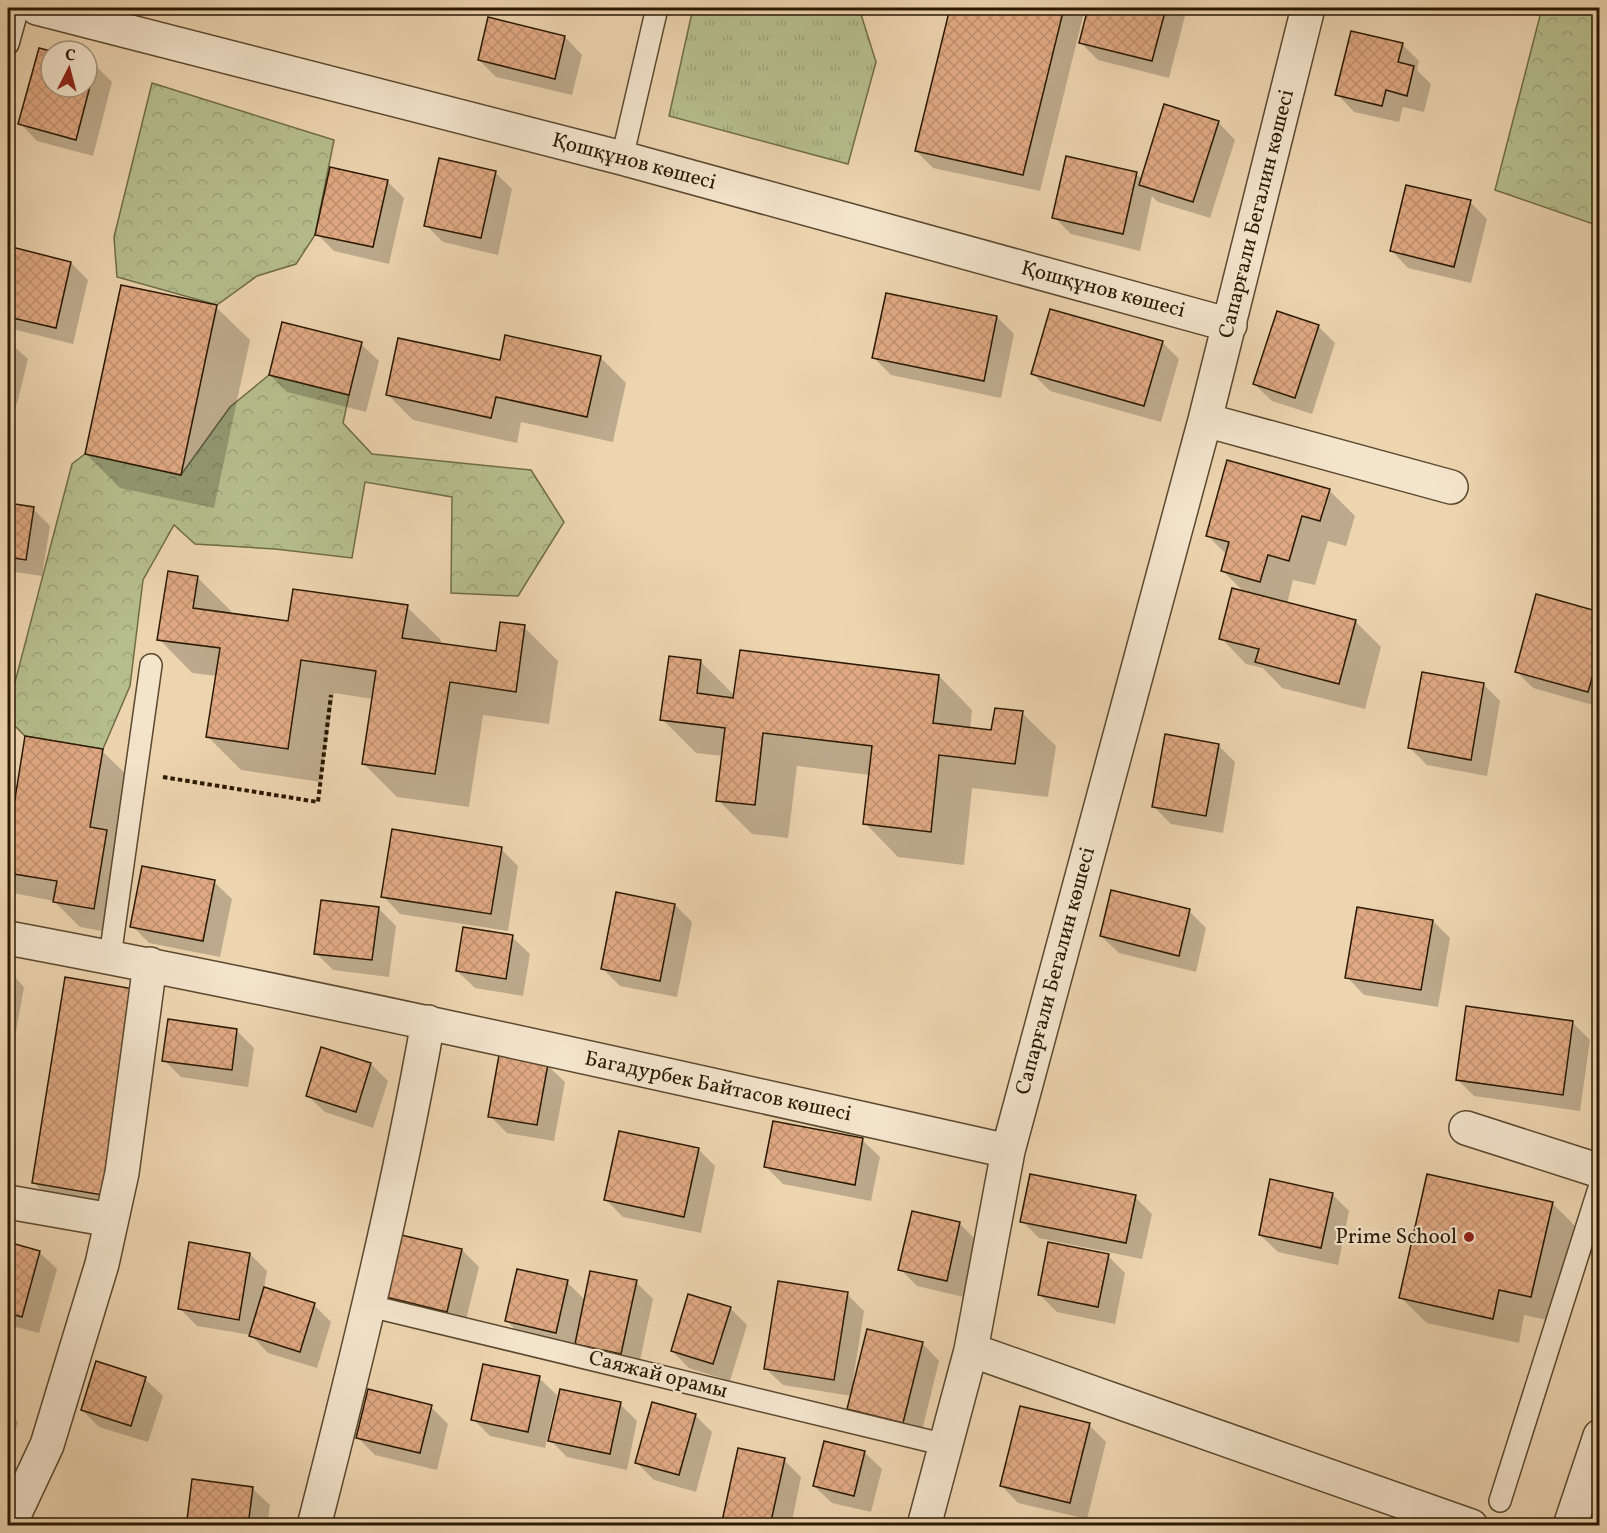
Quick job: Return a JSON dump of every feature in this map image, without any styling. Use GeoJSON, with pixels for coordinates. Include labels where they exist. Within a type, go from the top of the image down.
{"type":"FeatureCollection","features":[{"type":"Feature","properties":{"kind":"street","name":"Қошқұнов көшесі"},"geometry":{"type":"LineString","coordinates":[[36,8],[622,158],[1230,325]]}},
{"type":"Feature","properties":{"kind":"street","name":"Сапарғали Бегалин көшесі"},"geometry":{"type":"LineString","coordinates":[[924,1526],[971,1350],[1008,1151],[1230,325],[1308,8]]}},
{"type":"Feature","properties":{"kind":"street"},"geometry":{"type":"LineString","coordinates":[[1205,420],[1451,487]]}},
{"type":"Feature","properties":{"kind":"street","name":"Багадурбек Байтасов көшесі"},"geometry":{"type":"LineString","coordinates":[[8,938],[150,964],[428,1022],[1008,1151]]}},
{"type":"Feature","properties":{"kind":"street"},"geometry":{"type":"LineString","coordinates":[[9,1526],[47,1445],[102,1264],[122,1173],[150,964]]}},
{"type":"Feature","properties":{"kind":"street"},"geometry":{"type":"LineString","coordinates":[[314,1526],[370,1306],[406,1147],[428,1022]]}},
{"type":"Feature","properties":{"kind":"street"},"geometry":{"type":"LineString","coordinates":[[1466,1128],[1599,1171]]}},
{"type":"Feature","properties":{"kind":"street"},"geometry":{"type":"LineString","coordinates":[[8,1203],[111,1220]]}},
{"type":"Feature","properties":{"kind":"street"},"geometry":{"type":"LineString","coordinates":[[971,1350],[1471,1526]]}},
{"type":"Feature","properties":{"kind":"street"},"geometry":{"type":"LineString","coordinates":[[1570,1526],[1599,1436]]}},
{"type":"Feature","properties":{"kind":"lane"},"geometry":{"type":"LineString","coordinates":[[8,44],[18,8]]}},
{"type":"Feature","properties":{"kind":"lane"},"geometry":{"type":"LineString","coordinates":[[622,158],[657,8]]}},
{"type":"Feature","properties":{"kind":"lane"},"geometry":{"type":"LineString","coordinates":[[110,957],[152,665]]}},
{"type":"Feature","properties":{"kind":"lane"},"geometry":{"type":"LineString","coordinates":[[1500,1501],[1599,1185]]}},
{"type":"Feature","properties":{"kind":"lane","name":"Саяжай орамы"},"geometry":{"type":"LineString","coordinates":[[370,1306],[946,1444]]}},
{"type":"Feature","properties":{"kind":"path"},"geometry":{"type":"LineString","coordinates":[[136,772],[318,802],[331,695]]}},
{"type":"Feature","properties":{"kind":"green space"},"geometry":{"type":"Polygon","coordinates":[[[693,8],[859,8],[876,62],[848,164],[669,116],[693,8]]]}},
{"type":"Feature","properties":{"kind":"green space"},"geometry":{"type":"Polygon","coordinates":[[[1542,8],[1599,8],[1599,226],[1495,190],[1542,8]]]}},
{"type":"Feature","properties":{"kind":"green space"},"geometry":{"type":"Polygon","coordinates":[[[152,83],[334,140],[315,235],[296,264],[257,276],[217,305],[117,277],[114,237],[152,83]]]}},
{"type":"Feature","properties":{"kind":"green space"},"geometry":{"type":"Polygon","coordinates":[[[269,375],[349,395],[343,423],[372,454],[531,470],[564,522],[518,596],[451,593],[452,497],[365,482],[352,558],[275,549],[195,544],[174,525],[143,580],[130,686],[103,749],[25,736],[8,719],[8,709],[72,464],[85,454],[181,475],[230,407],[269,375]]]}},
{"type":"Feature","properties":{"kind":"building"},"geometry":{"type":"Polygon","coordinates":[[[950,8],[1064,8],[1023,175],[915,151],[950,8]]]}},
{"type":"Feature","properties":{"kind":"building"},"geometry":{"type":"Polygon","coordinates":[[[1088,8],[1166,8],[1152,61],[1079,43],[1088,8]]]}},
{"type":"Feature","properties":{"kind":"building"},"geometry":{"type":"Polygon","coordinates":[[[488,17],[565,36],[555,79],[478,60],[488,17]]]}},
{"type":"Feature","properties":{"kind":"building"},"geometry":{"type":"Polygon","coordinates":[[[1351,31],[1403,43],[1398,62],[1414,66],[1407,96],[1386,90],[1382,106],[1335,95],[1351,31]]]}},
{"type":"Feature","properties":{"kind":"building"},"geometry":{"type":"Polygon","coordinates":[[[39,48],[39,99],[87,99],[76,140],[18,124],[39,48]]]}},
{"type":"Feature","properties":{"kind":"building"},"geometry":{"type":"Polygon","coordinates":[[[1164,104],[1219,121],[1193,202],[1139,185],[1164,104]]]}},
{"type":"Feature","properties":{"kind":"building"},"geometry":{"type":"Polygon","coordinates":[[[1066,156],[1137,172],[1123,234],[1052,218],[1066,156]]]}},
{"type":"Feature","properties":{"kind":"building"},"geometry":{"type":"Polygon","coordinates":[[[439,158],[496,171],[481,238],[424,226],[439,158]]]}},
{"type":"Feature","properties":{"kind":"building"},"geometry":{"type":"Polygon","coordinates":[[[330,167],[388,180],[373,247],[315,235],[330,167]]]}},
{"type":"Feature","properties":{"kind":"building"},"geometry":{"type":"Polygon","coordinates":[[[1406,185],[1471,200],[1454,267],[1390,251],[1406,185]]]}},
{"type":"Feature","properties":{"kind":"building"},"geometry":{"type":"Polygon","coordinates":[[[8,246],[71,262],[56,328],[8,317],[8,246]]]}},
{"type":"Feature","properties":{"kind":"building"},"geometry":{"type":"Polygon","coordinates":[[[121,285],[217,305],[181,475],[85,454],[121,285]]]}},
{"type":"Feature","properties":{"kind":"building"},"geometry":{"type":"Polygon","coordinates":[[[886,293],[997,316],[984,381],[872,358],[886,293]]]}},
{"type":"Feature","properties":{"kind":"building"},"geometry":{"type":"Polygon","coordinates":[[[1050,309],[1163,341],[1144,406],[1031,374],[1050,309]]]}},
{"type":"Feature","properties":{"kind":"building"},"geometry":{"type":"Polygon","coordinates":[[[1277,311],[1319,325],[1295,398],[1253,384],[1277,311]]]}},
{"type":"Feature","properties":{"kind":"building"},"geometry":{"type":"Polygon","coordinates":[[[282,322],[362,342],[349,395],[269,375],[282,322]]]}},
{"type":"Feature","properties":{"kind":"building"},"geometry":{"type":"Polygon","coordinates":[[[505,335],[601,356],[587,417],[496,397],[491,418],[386,395],[398,338],[500,360],[505,335]]]}},
{"type":"Feature","properties":{"kind":"building"},"geometry":{"type":"Polygon","coordinates":[[[1227,460],[1330,489],[1320,521],[1302,516],[1289,561],[1268,555],[1260,582],[1221,571],[1229,542],[1206,536],[1227,460]]]}},
{"type":"Feature","properties":{"kind":"building"},"geometry":{"type":"Polygon","coordinates":[[[8,503],[34,507],[26,560],[8,557],[8,503]]]}},
{"type":"Feature","properties":{"kind":"building"},"geometry":{"type":"Polygon","coordinates":[[[168,571],[198,576],[193,608],[288,621],[293,589],[408,605],[402,638],[496,651],[500,622],[525,625],[516,692],[450,682],[435,774],[362,764],[376,671],[301,660],[288,749],[206,737],[220,648],[157,640],[168,571]]]}},
{"type":"Feature","properties":{"kind":"building"},"geometry":{"type":"Polygon","coordinates":[[[1232,588],[1356,620],[1339,684],[1255,662],[1259,649],[1219,639],[1232,588]]]}},
{"type":"Feature","properties":{"kind":"building"},"geometry":{"type":"Polygon","coordinates":[[[1536,594],[1600,612],[1600,650],[1588,692],[1515,672],[1536,594]]]}},
{"type":"Feature","properties":{"kind":"building"},"geometry":{"type":"Polygon","coordinates":[[[740,650],[939,675],[933,723],[991,730],[995,708],[1023,711],[1015,764],[939,755],[931,832],[863,824],[872,746],[763,733],[755,805],[716,801],[725,728],[660,720],[669,656],[701,660],[697,693],[733,698],[740,650]]]}},
{"type":"Feature","properties":{"kind":"building"},"geometry":{"type":"Polygon","coordinates":[[[1422,672],[1484,683],[1471,760],[1408,748],[1422,672]]]}},
{"type":"Feature","properties":{"kind":"building"},"geometry":{"type":"Polygon","coordinates":[[[1165,734],[1219,744],[1206,816],[1152,807],[1165,734]]]}},
{"type":"Feature","properties":{"kind":"building"},"geometry":{"type":"Polygon","coordinates":[[[25,736],[103,749],[90,827],[107,830],[94,909],[53,902],[57,881],[8,873],[8,810],[13,811],[25,736]]]}},
{"type":"Feature","properties":{"kind":"building"},"geometry":{"type":"Polygon","coordinates":[[[392,829],[502,847],[491,914],[381,897],[392,829]]]}},
{"type":"Feature","properties":{"kind":"building"},"geometry":{"type":"Polygon","coordinates":[[[142,866],[215,880],[203,941],[130,927],[142,866]]]}},
{"type":"Feature","properties":{"kind":"building"},"geometry":{"type":"Polygon","coordinates":[[[1111,890],[1190,909],[1179,956],[1100,936],[1111,890]]]}},
{"type":"Feature","properties":{"kind":"building"},"geometry":{"type":"Polygon","coordinates":[[[616,892],[675,904],[660,981],[601,969],[616,892]]]}},
{"type":"Feature","properties":{"kind":"building"},"geometry":{"type":"Polygon","coordinates":[[[321,900],[379,907],[372,960],[314,954],[321,900]]]}},
{"type":"Feature","properties":{"kind":"building"},"geometry":{"type":"Polygon","coordinates":[[[1357,907],[1433,920],[1421,990],[1345,978],[1357,907]]]}},
{"type":"Feature","properties":{"kind":"building"},"geometry":{"type":"Polygon","coordinates":[[[463,927],[513,935],[506,979],[456,971],[463,927]]]}},
{"type":"Feature","properties":{"kind":"building"},"geometry":{"type":"Polygon","coordinates":[[[65,977],[134,989],[102,1195],[32,1183],[65,977]]]}},
{"type":"Feature","properties":{"kind":"building"},"geometry":{"type":"Polygon","coordinates":[[[1466,1006],[1573,1021],[1563,1095],[1456,1080],[1466,1006]]]}},
{"type":"Feature","properties":{"kind":"building"},"geometry":{"type":"Polygon","coordinates":[[[168,1019],[237,1029],[232,1070],[162,1061],[168,1019]]]}},
{"type":"Feature","properties":{"kind":"building"},"geometry":{"type":"Polygon","coordinates":[[[321,1047],[371,1063],[356,1112],[306,1096],[321,1047]]]}},
{"type":"Feature","properties":{"kind":"building"},"geometry":{"type":"Polygon","coordinates":[[[499,1055],[548,1064],[537,1125],[488,1117],[499,1055]]]}},
{"type":"Feature","properties":{"kind":"building"},"geometry":{"type":"Polygon","coordinates":[[[773,1121],[863,1138],[855,1185],[764,1167],[773,1121]]]}},
{"type":"Feature","properties":{"kind":"building"},"geometry":{"type":"Polygon","coordinates":[[[619,1131],[699,1148],[684,1217],[604,1200],[619,1131]]]}},
{"type":"Feature","properties":{"kind":"building"},"geometry":{"type":"Polygon","coordinates":[[[1030,1174],[1136,1195],[1126,1243],[1020,1222],[1030,1174]]]}},
{"type":"Feature","properties":{"kind":"building"},"geometry":{"type":"Polygon","coordinates":[[[1427,1174],[1553,1202],[1531,1297],[1499,1290],[1493,1319],[1399,1298],[1427,1174]]]}},
{"type":"Feature","properties":{"kind":"building"},"geometry":{"type":"Polygon","coordinates":[[[1270,1179],[1333,1193],[1321,1248],[1259,1235],[1270,1179]]]}},
{"type":"Feature","properties":{"kind":"building"},"geometry":{"type":"Polygon","coordinates":[[[912,1211],[960,1222],[947,1281],[898,1270],[912,1211]]]}},
{"type":"Feature","properties":{"kind":"building"},"geometry":{"type":"Polygon","coordinates":[[[401,1235],[462,1249],[447,1312],[386,1297],[401,1235]]]}},
{"type":"Feature","properties":{"kind":"building"},"geometry":{"type":"Polygon","coordinates":[[[8,1242],[40,1251],[22,1317],[8,1313],[8,1242]]]}},
{"type":"Feature","properties":{"kind":"building"},"geometry":{"type":"Polygon","coordinates":[[[189,1242],[250,1253],[239,1320],[178,1309],[189,1242]]]}},
{"type":"Feature","properties":{"kind":"building"},"geometry":{"type":"Polygon","coordinates":[[[1048,1242],[1109,1254],[1098,1307],[1038,1295],[1048,1242]]]}},
{"type":"Feature","properties":{"kind":"building"},"geometry":{"type":"Polygon","coordinates":[[[517,1269],[568,1280],[556,1333],[505,1321],[517,1269]]]}},
{"type":"Feature","properties":{"kind":"building"},"geometry":{"type":"Polygon","coordinates":[[[590,1271],[637,1280],[621,1354],[575,1344],[590,1271]]]}},
{"type":"Feature","properties":{"kind":"building"},"geometry":{"type":"Polygon","coordinates":[[[778,1281],[848,1292],[834,1380],[764,1369],[778,1281]]]}},
{"type":"Feature","properties":{"kind":"building"},"geometry":{"type":"Polygon","coordinates":[[[264,1287],[315,1303],[300,1352],[249,1336],[264,1287]]]}},
{"type":"Feature","properties":{"kind":"building"},"geometry":{"type":"Polygon","coordinates":[[[688,1294],[731,1307],[713,1364],[671,1351],[688,1294]]]}},
{"type":"Feature","properties":{"kind":"building"},"geometry":{"type":"Polygon","coordinates":[[[867,1329],[923,1342],[903,1423],[847,1409],[867,1329]]]}},
{"type":"Feature","properties":{"kind":"building"},"geometry":{"type":"Polygon","coordinates":[[[96,1361],[146,1377],[131,1426],[81,1410],[96,1361]]]}},
{"type":"Feature","properties":{"kind":"building"},"geometry":{"type":"Polygon","coordinates":[[[483,1364],[540,1376],[528,1432],[471,1420],[483,1364]]]}},
{"type":"Feature","properties":{"kind":"building"},"geometry":{"type":"Polygon","coordinates":[[[368,1389],[432,1405],[420,1453],[356,1438],[368,1389]]]}},
{"type":"Feature","properties":{"kind":"building"},"geometry":{"type":"Polygon","coordinates":[[[560,1389],[621,1402],[610,1454],[548,1441],[560,1389]]]}},
{"type":"Feature","properties":{"kind":"building"},"geometry":{"type":"Polygon","coordinates":[[[652,1402],[696,1414],[679,1475],[635,1463],[652,1402]]]}},
{"type":"Feature","properties":{"kind":"building"},"geometry":{"type":"Polygon","coordinates":[[[1020,1406],[1090,1423],[1070,1503],[1000,1486],[1020,1406]]]}},
{"type":"Feature","properties":{"kind":"building"},"geometry":{"type":"Polygon","coordinates":[[[824,1441],[865,1451],[854,1496],[813,1486],[824,1441]]]}},
{"type":"Feature","properties":{"kind":"building"},"geometry":{"type":"Polygon","coordinates":[[[738,1448],[785,1458],[770,1526],[721,1526],[738,1448]]]}},
{"type":"Feature","properties":{"kind":"building"},"geometry":{"type":"Polygon","coordinates":[[[192,1479],[253,1487],[248,1526],[187,1520],[192,1479]]]}},
{"type":"Feature","properties":{"kind":"place","name":"Prime School"},"geometry":{"type":"Point","coordinates":[1469,1237]}}]}
